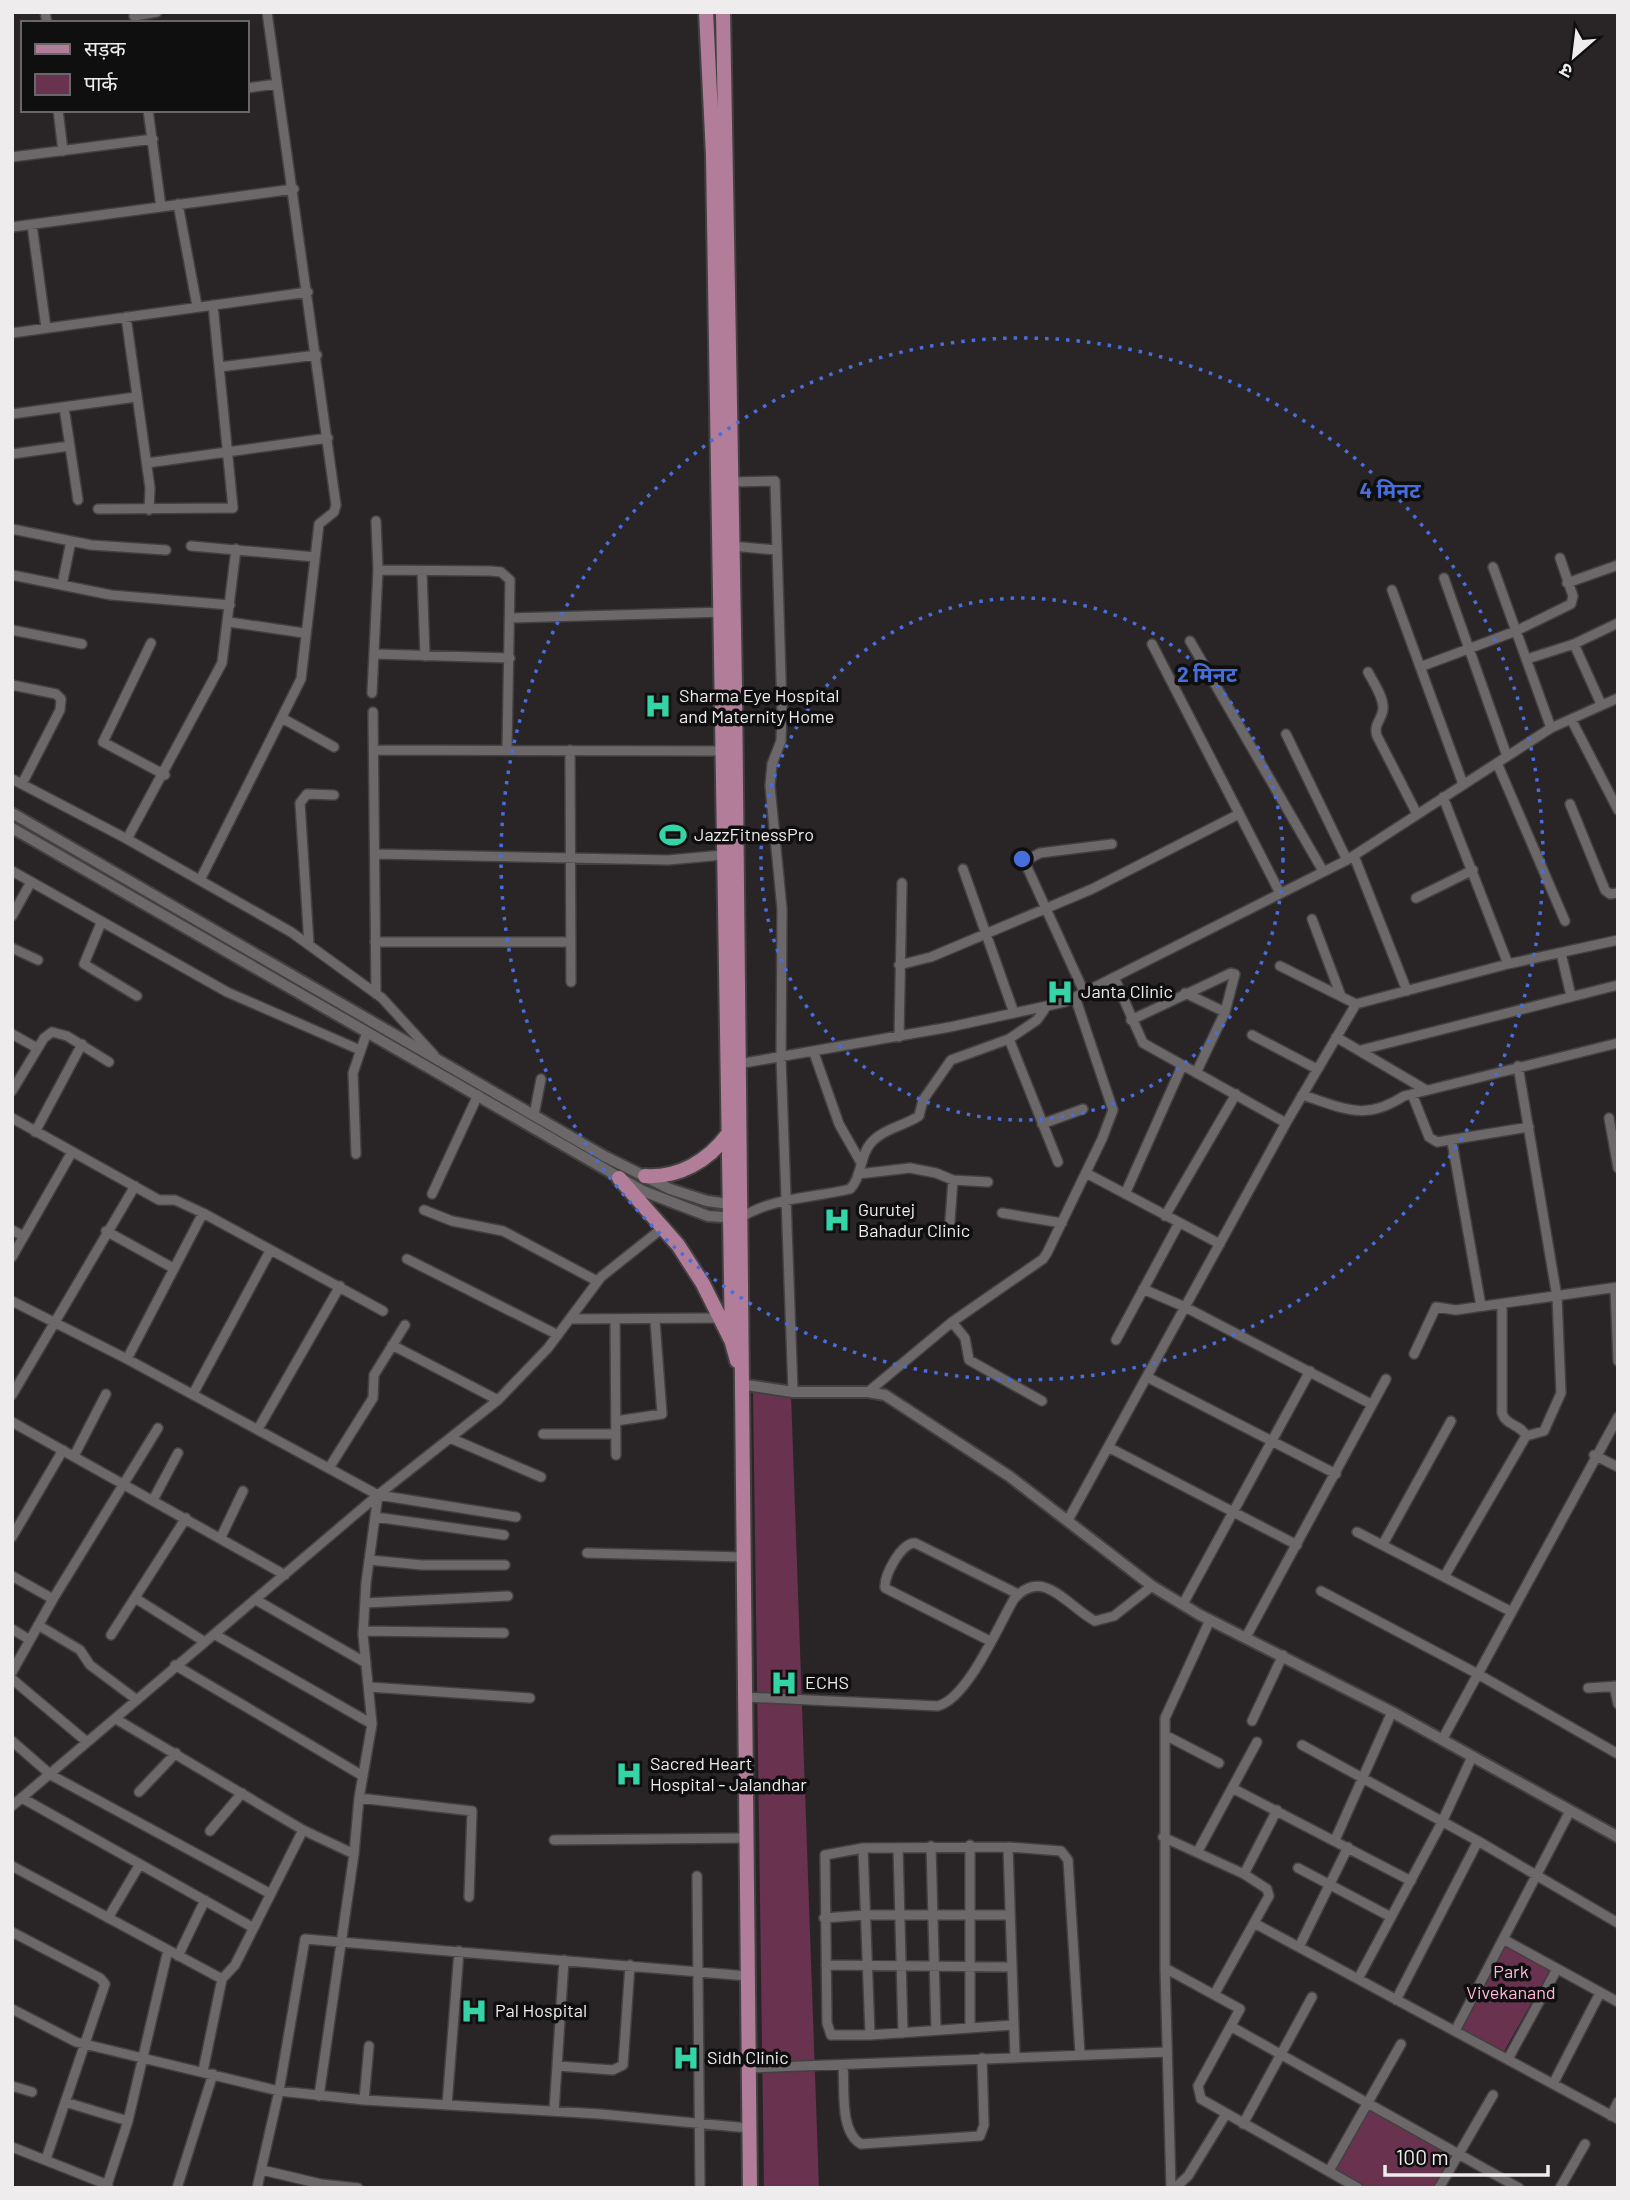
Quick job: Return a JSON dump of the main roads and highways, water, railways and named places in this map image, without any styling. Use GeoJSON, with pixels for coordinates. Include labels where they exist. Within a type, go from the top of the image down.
{"type":"FeatureCollection","features":[{"type":"Feature","properties":{"kind":"main road"},"geometry":{"type":"LineString","coordinates":[[706,12],[727,612],[738,1064],[732,1343]]}},
{"type":"Feature","properties":{"kind":"main road"},"geometry":{"type":"LineString","coordinates":[[723,12],[732,546],[727,612],[723,855],[728,1134],[743,1344],[740,1384],[750,2188]]}},
{"type":"Feature","properties":{"kind":"main road"},"geometry":{"type":"LineString","coordinates":[[645,1176],[661,1177],[681,1172],[717,1149],[728,1134]]}},
{"type":"Feature","properties":{"kind":"main road"},"geometry":{"type":"LineString","coordinates":[[620,1178],[665,1226],[703,1284],[732,1343],[740,1369]]}},
{"type":"Feature","properties":{"kind":"place","name":"Sharma Eye Hospital and Maternity Home"},"geometry":{"type":"Point","coordinates":[658,706]}},
{"type":"Feature","properties":{"kind":"place","name":"JazzFitnessPro"},"geometry":{"type":"Point","coordinates":[673,835]}},
{"type":"Feature","properties":{"kind":"place","name":"Janta Clinic"},"geometry":{"type":"Point","coordinates":[1060,992]}},
{"type":"Feature","properties":{"kind":"place","name":"Gurutej Bahadur Clinic"},"geometry":{"type":"Point","coordinates":[837,1220]}},
{"type":"Feature","properties":{"kind":"place","name":"ECHS"},"geometry":{"type":"Point","coordinates":[784,1683]}},
{"type":"Feature","properties":{"kind":"place","name":"Sacred Heart Hospital - Jalandhar"},"geometry":{"type":"Point","coordinates":[629,1774]}},
{"type":"Feature","properties":{"kind":"place","name":"Pal Hospital"},"geometry":{"type":"Point","coordinates":[474,2011]}},
{"type":"Feature","properties":{"kind":"place","name":"Sidh Clinic"},"geometry":{"type":"Point","coordinates":[686,2058]}},
{"type":"Feature","properties":{"kind":"park label","name":"Park Vivekanand"},"geometry":{"type":"Point","coordinates":[1511,1982]}}]}
